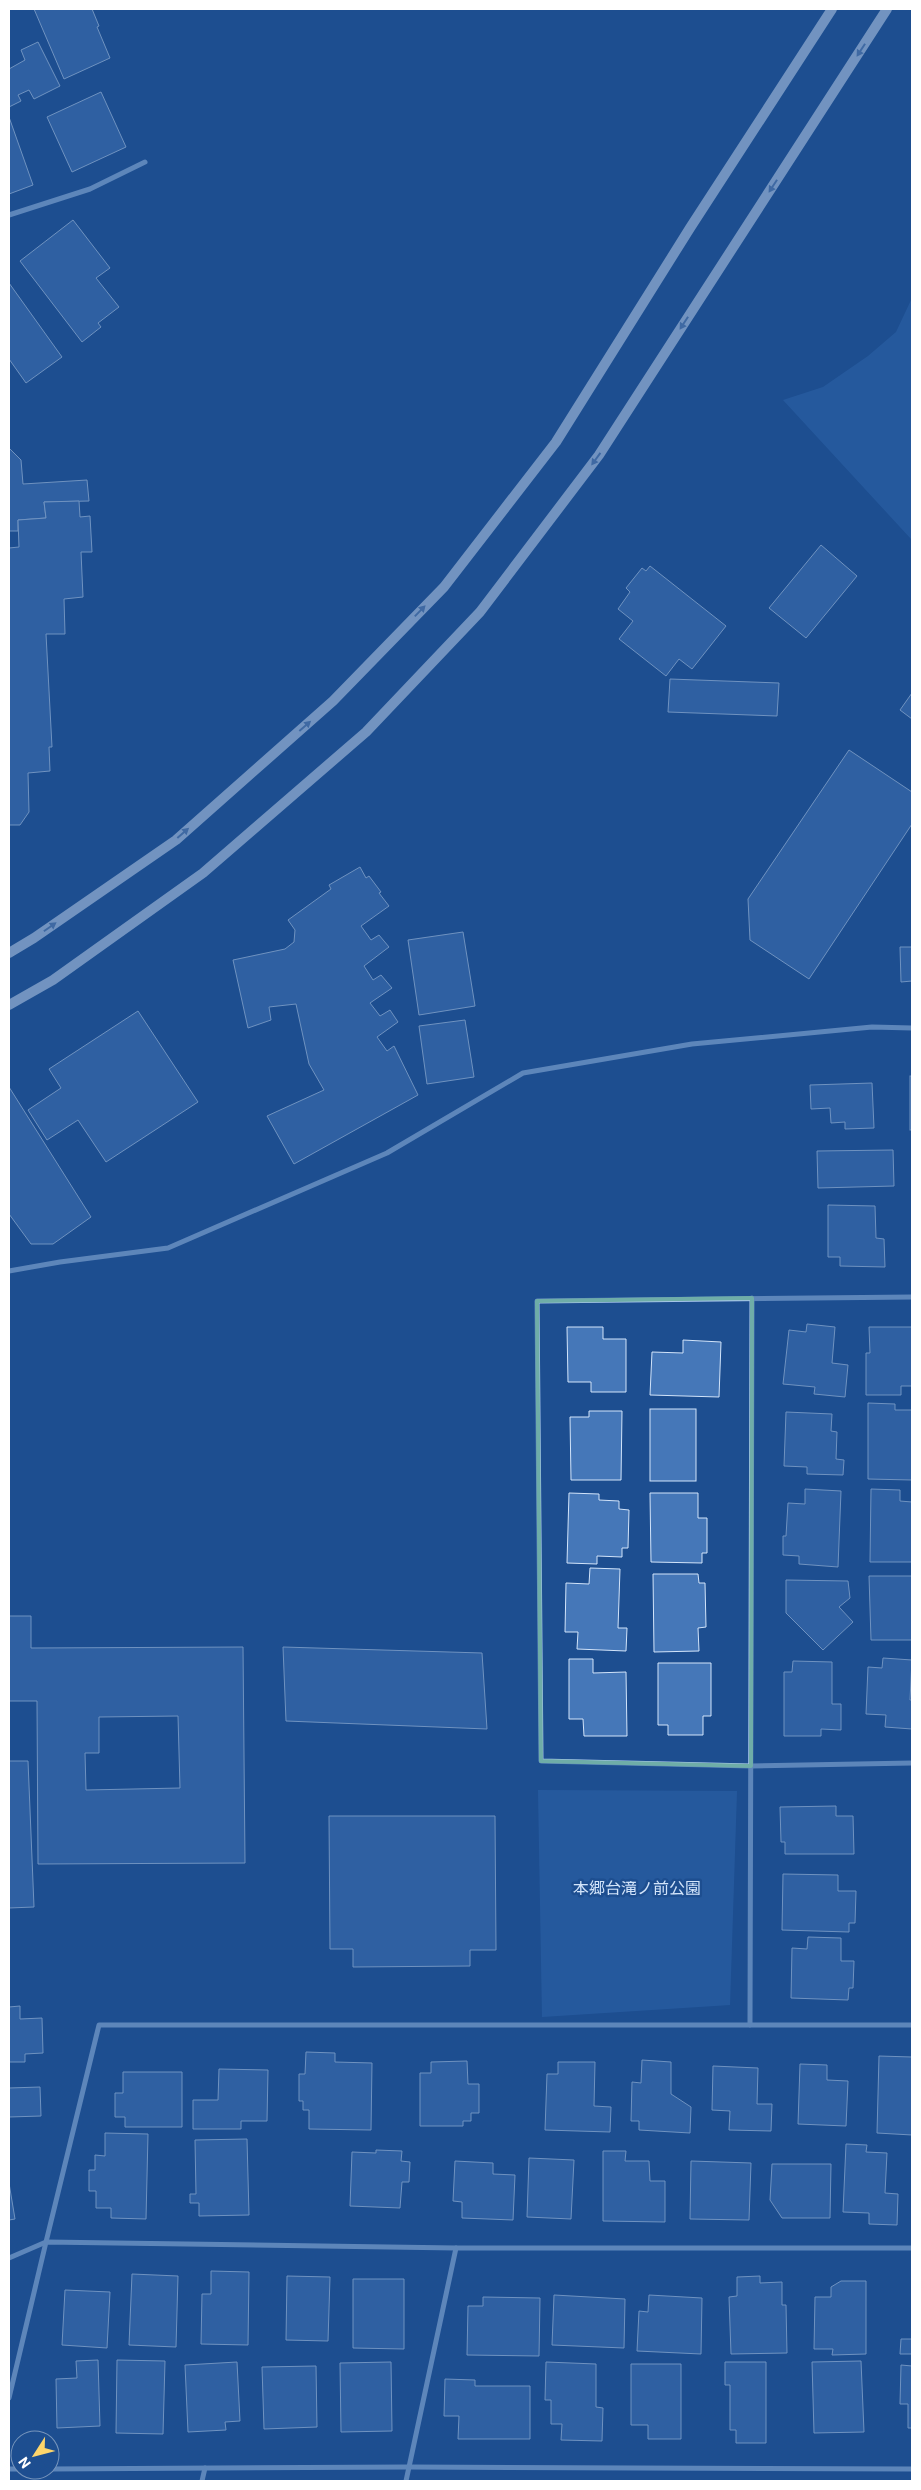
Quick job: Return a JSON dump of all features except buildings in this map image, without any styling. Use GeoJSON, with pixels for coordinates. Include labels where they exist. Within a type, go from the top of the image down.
{"type":"FeatureCollection","features":[{"type":"Feature","properties":{"kind":"street"},"geometry":{"type":"LineString","coordinates":[[9,953],[34,938],[176,840],[333,701],[444,587],[556,442],[690,228],[832,9]]}},
{"type":"Feature","properties":{"kind":"street"},"geometry":{"type":"LineString","coordinates":[[9,1005],[53,980],[203,873],[366,732],[480,612],[598,455],[887,9]]}},
{"type":"Feature","properties":{"kind":"street"},"geometry":{"type":"LineString","coordinates":[[9,215],[90,189],[145,162]]}},
{"type":"Feature","properties":{"kind":"street"},"geometry":{"type":"LineString","coordinates":[[9,1271],[60,1262],[168,1248],[387,1153],[523,1073],[692,1044],[872,1027],[912,1028]]}},
{"type":"Feature","properties":{"kind":"street"},"geometry":{"type":"LineString","coordinates":[[750,2025],[752,1298]]}},
{"type":"Feature","properties":{"kind":"street"},"geometry":{"type":"LineString","coordinates":[[912,1298],[537,1301],[541,1761],[751,1766],[912,1763]]}},
{"type":"Feature","properties":{"kind":"street"},"geometry":{"type":"LineString","coordinates":[[9,2398],[99,2025],[912,2025]]}},
{"type":"Feature","properties":{"kind":"street"},"geometry":{"type":"LineString","coordinates":[[9,2258],[46,2242],[456,2248],[912,2248]]}},
{"type":"Feature","properties":{"kind":"street"},"geometry":{"type":"LineString","coordinates":[[406,2481],[456,2248]]}},
{"type":"Feature","properties":{"kind":"street"},"geometry":{"type":"LineString","coordinates":[[60,2469],[408,2467],[912,2469]]}},
{"type":"Feature","properties":{"kind":"street"},"geometry":{"type":"LineString","coordinates":[[202,2481],[205,2468]]}},
{"type":"Feature","properties":{"kind":"highlighted area"},"geometry":{"type":"Polygon","coordinates":[[[752,1298],[751,1766],[541,1761],[537,1301],[752,1298]]]}},
{"type":"Feature","properties":{"kind":"green space"},"geometry":{"type":"Polygon","coordinates":[[[912,298],[911,539],[783,400],[823,387],[868,356],[896,332],[912,298]]]}},
{"type":"Feature","properties":{"kind":"green space","name":"本郷台滝ノ前公園"},"geometry":{"type":"Polygon","coordinates":[[[538,1790],[737,1791],[730,2005],[542,2017],[538,1790]]]}}]}
